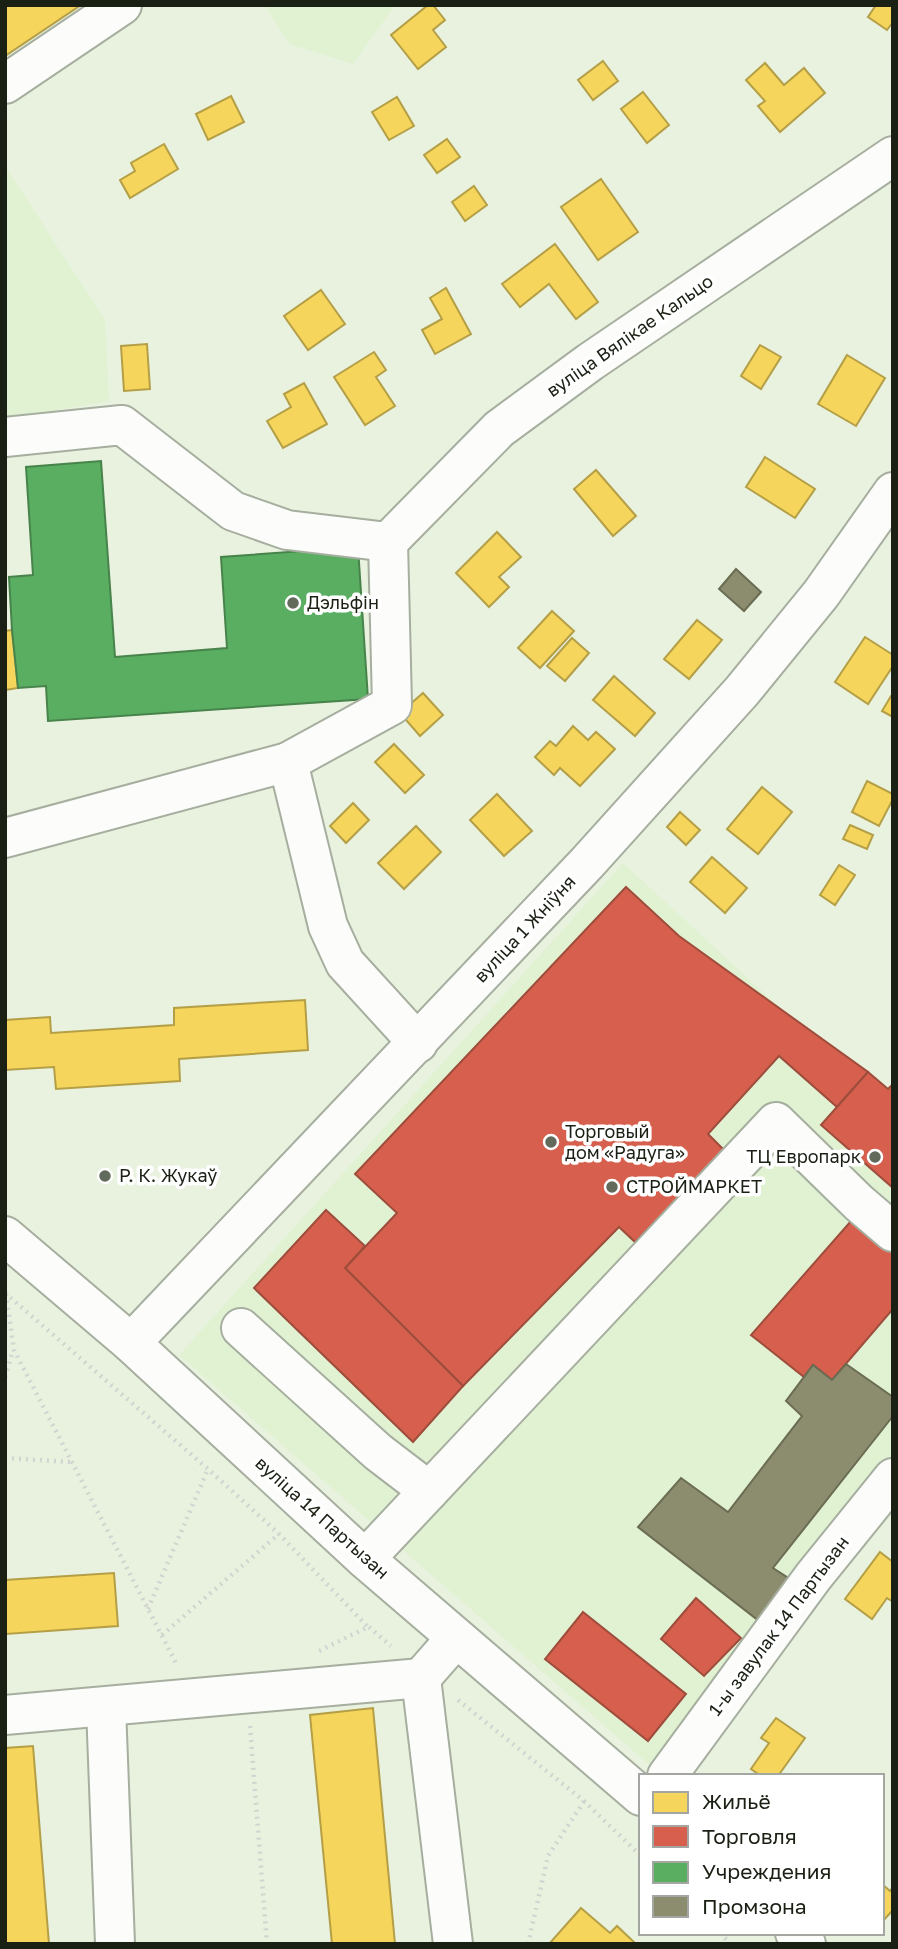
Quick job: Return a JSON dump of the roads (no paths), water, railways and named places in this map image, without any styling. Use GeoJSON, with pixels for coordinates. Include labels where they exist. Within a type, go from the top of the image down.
{"type":"FeatureCollection","features":[{"type":"Feature","properties":{"kind":"street"},"geometry":{"type":"LineString","coordinates":[[5,84],[122,5]]}},
{"type":"Feature","properties":{"kind":"street","name":"вуліца Вялікае Кальцо"},"geometry":{"type":"LineString","coordinates":[[388,542],[499,429],[590,362],[893,156]]}},
{"type":"Feature","properties":{"kind":"street"},"geometry":{"type":"LineString","coordinates":[[5,438],[122,425],[233,511],[287,530],[388,542],[391,705],[288,761],[5,838]]}},
{"type":"Feature","properties":{"kind":"street","name":"вуліца 1 Жніўня"},"geometry":{"type":"LineString","coordinates":[[131,1343],[587,863],[742,691],[821,594],[893,492]]}},
{"type":"Feature","properties":{"kind":"street"},"geometry":{"type":"LineString","coordinates":[[288,761],[328,926],[345,963],[418,1042]]}},
{"type":"Feature","properties":{"kind":"street"},"geometry":{"type":"LineString","coordinates":[[365,1559],[776,1122],[859,1203],[893,1232]]}},
{"type":"Feature","properties":{"kind":"street","name":"вуліца 14 Партызан"},"geometry":{"type":"LineString","coordinates":[[5,1236],[131,1343],[365,1559],[639,1794]]}},
{"type":"Feature","properties":{"kind":"street"},"geometry":{"type":"LineString","coordinates":[[241,1328],[378,1452],[429,1492]]}},
{"type":"Feature","properties":{"kind":"street","name":"1-ы завулак 14 Партызан"},"geometry":{"type":"LineString","coordinates":[[668,1774],[813,1577],[893,1478]]}},
{"type":"Feature","properties":{"kind":"street"},"geometry":{"type":"LineString","coordinates":[[5,1715],[422,1676],[456,1638]]}},
{"type":"Feature","properties":{"kind":"street"},"geometry":{"type":"LineString","coordinates":[[422,1676],[453,1944]]}},
{"type":"Feature","properties":{"kind":"street"},"geometry":{"type":"LineString","coordinates":[[106,1707],[115,1944]]}},
{"type":"Feature","properties":{"kind":"place","name":"Дэльфін"},"geometry":{"type":"Point","coordinates":[293,603]}},
{"type":"Feature","properties":{"kind":"place","name":"Торговый дом «Радуга»"},"geometry":{"type":"Point","coordinates":[551,1142]}},
{"type":"Feature","properties":{"kind":"place","name":"ТЦ Европарк"},"geometry":{"type":"Point","coordinates":[875,1157]}},
{"type":"Feature","properties":{"kind":"place","name":"Р. К. Жукаў"},"geometry":{"type":"Point","coordinates":[105,1176]}},
{"type":"Feature","properties":{"kind":"place","name":"СТРОЙМАРКЕТ"},"geometry":{"type":"Point","coordinates":[612,1187]}}]}
